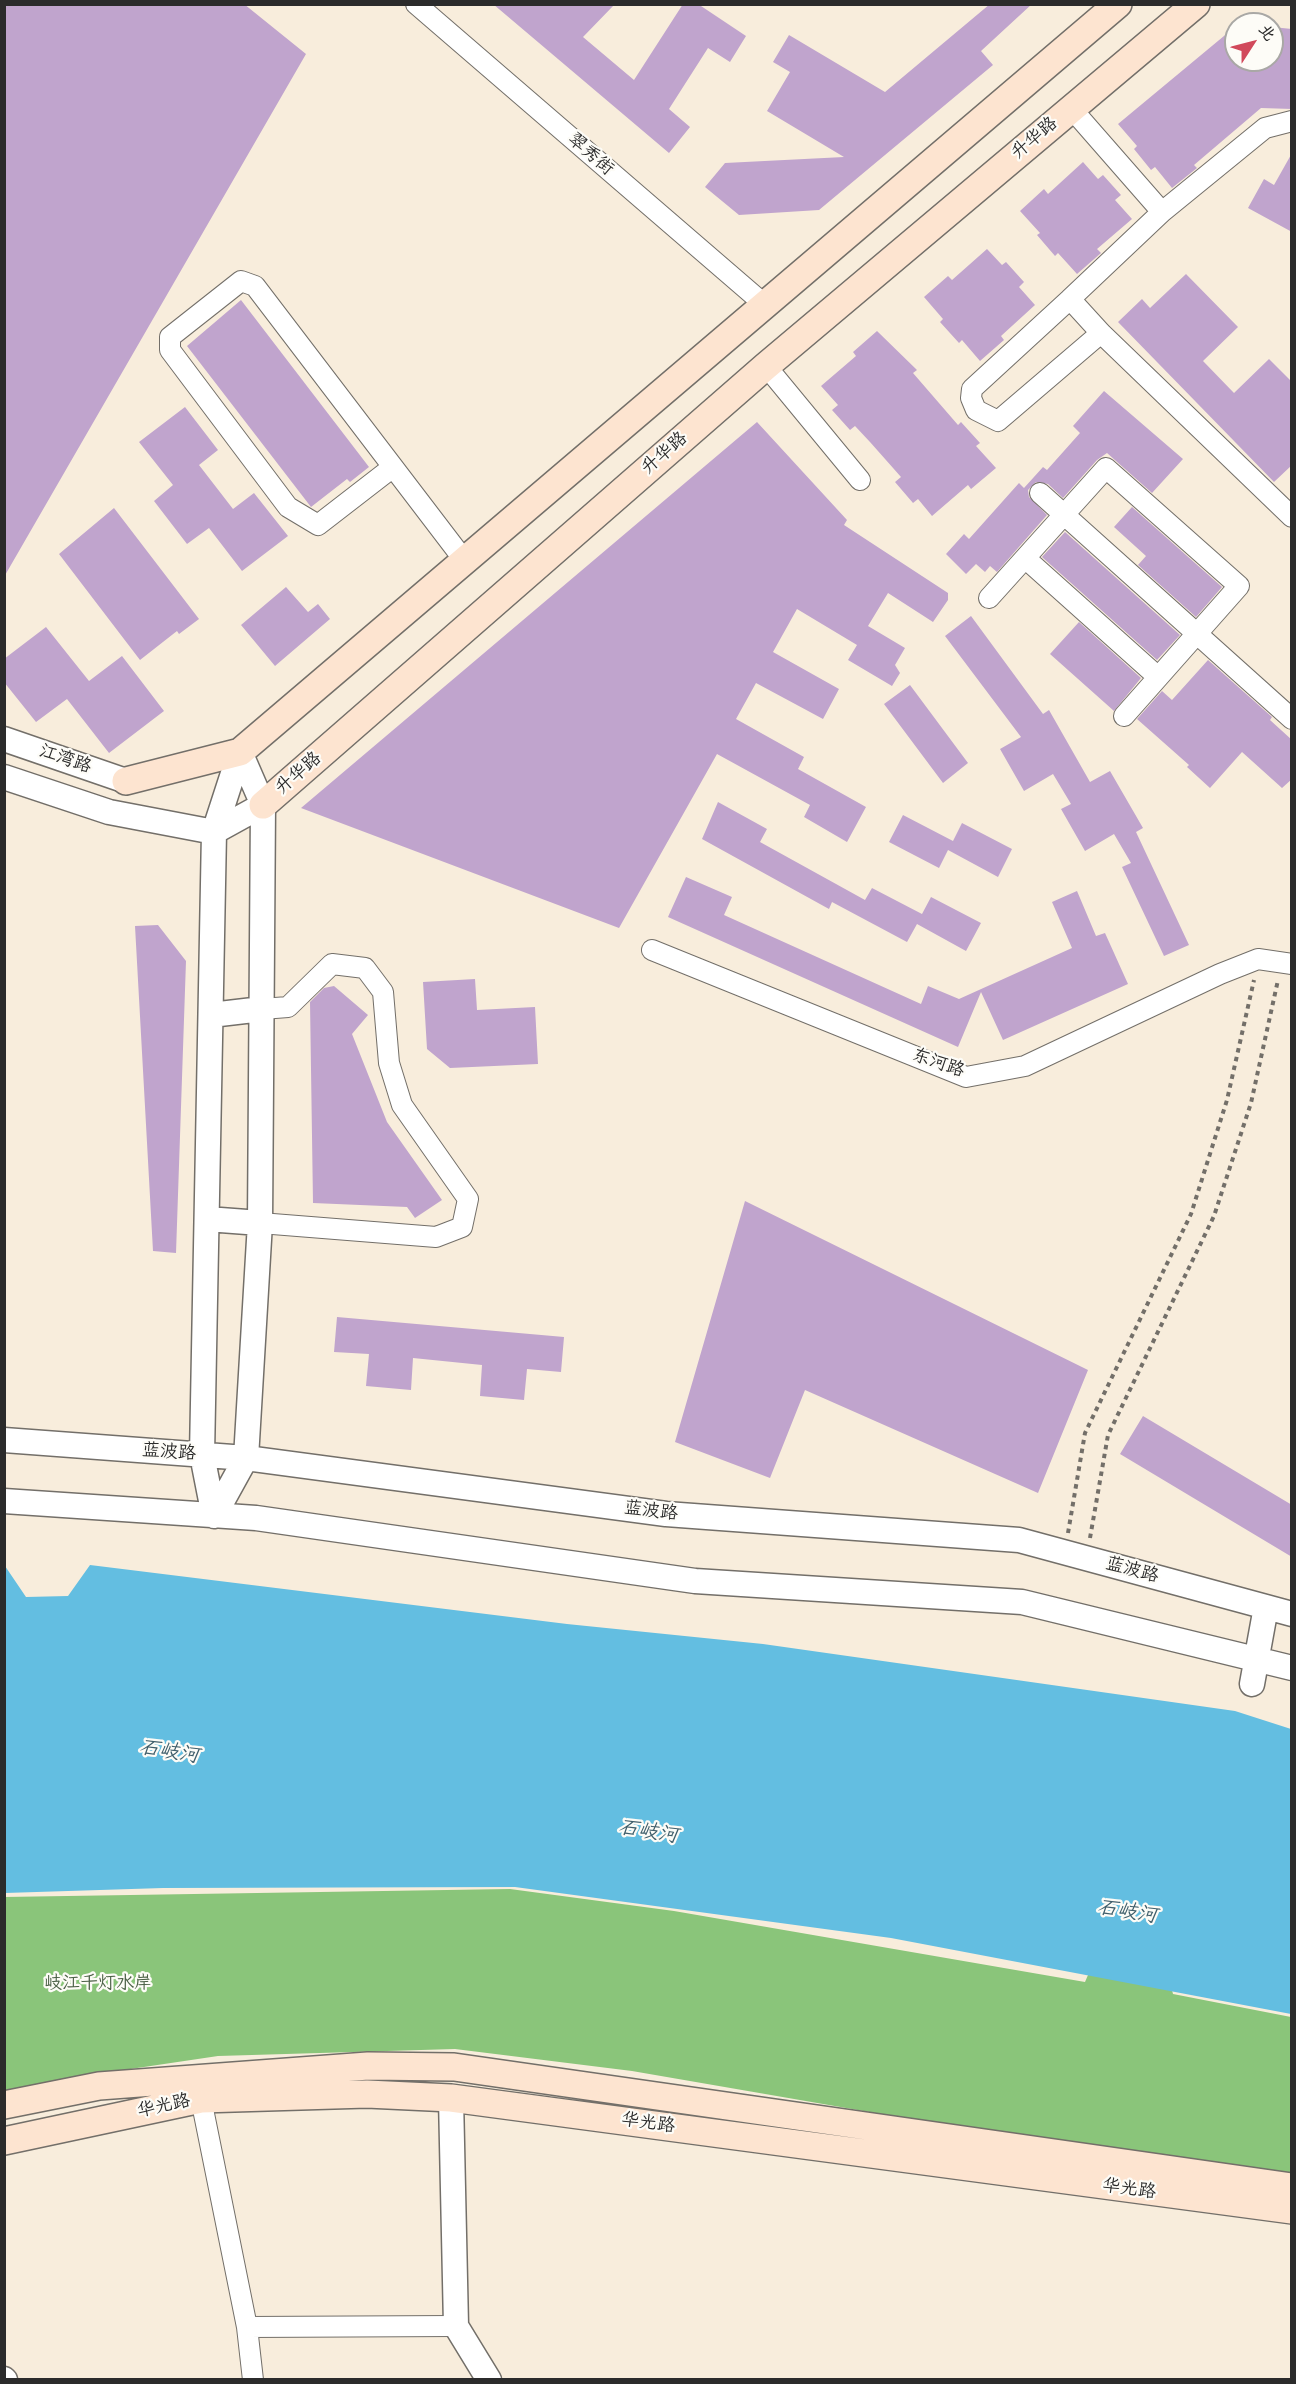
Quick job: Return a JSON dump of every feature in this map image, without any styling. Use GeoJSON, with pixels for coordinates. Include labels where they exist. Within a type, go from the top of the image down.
{"type":"FeatureCollection","features":[{"type":"Feature","properties":{"kind":"main road"},"geometry":{"type":"LineString","coordinates":[[126,781],[240,752],[1118,4]]}},
{"type":"Feature","properties":{"kind":"main road","name":"升华路"},"geometry":{"type":"LineString","coordinates":[[263,805],[766,366],[1196,4]]}},
{"type":"Feature","properties":{"kind":"main road","name":"华光路"},"geometry":{"type":"LineString","coordinates":[[4,2105],[99,2086],[368,2066],[454,2067],[1292,2187]]}},
{"type":"Feature","properties":{"kind":"main road","name":"华光路"},"geometry":{"type":"LineString","coordinates":[[4,2141],[201,2099],[367,2094],[451,2098],[1292,2210]]}},
{"type":"Feature","properties":{"kind":"street","name":"翠秀街"},"geometry":{"type":"LineString","coordinates":[[416,4],[765,305]]}},
{"type":"Feature","properties":{"kind":"street"},"geometry":{"type":"LineString","coordinates":[[1071,108],[1162,212]]}},
{"type":"Feature","properties":{"kind":"street"},"geometry":{"type":"LineString","coordinates":[[1101,333],[998,421],[976,410],[971,398],[972,389],[1162,212],[1265,128],[1292,121]]}},
{"type":"Feature","properties":{"kind":"street"},"geometry":{"type":"LineString","coordinates":[[393,467],[318,525],[300,516],[288,507],[170,350],[170,338],[241,281],[255,286],[464,560]]}},
{"type":"Feature","properties":{"kind":"street"},"geometry":{"type":"LineString","coordinates":[[1070,299],[1101,333],[1292,517]]}},
{"type":"Feature","properties":{"kind":"street"},"geometry":{"type":"LineString","coordinates":[[766,366],[860,480]]}},
{"type":"Feature","properties":{"kind":"street"},"geometry":{"type":"LineString","coordinates":[[989,598],[1106,468],[1239,586],[1124,716]]}},
{"type":"Feature","properties":{"kind":"street"},"geometry":{"type":"LineString","coordinates":[[1040,493],[1292,719]]}},
{"type":"Feature","properties":{"kind":"street"},"geometry":{"type":"LineString","coordinates":[[1025,558],[1158,677]]}},
{"type":"Feature","properties":{"kind":"street","name":"江湾路"},"geometry":{"type":"LineString","coordinates":[[4,740],[126,781]]}},
{"type":"Feature","properties":{"kind":"street"},"geometry":{"type":"LineString","coordinates":[[214,1515],[246,1458],[260,1223],[263,805],[240,752]]}},
{"type":"Feature","properties":{"kind":"street"},"geometry":{"type":"LineString","coordinates":[[214,1515],[202,1455],[214,832],[240,752]]}},
{"type":"Feature","properties":{"kind":"street","name":"江湾路"},"geometry":{"type":"LineString","coordinates":[[4,777],[109,812],[214,832]]}},
{"type":"Feature","properties":{"kind":"street","name":"升华路"},"geometry":{"type":"LineString","coordinates":[[214,832],[263,805]]}},
{"type":"Feature","properties":{"kind":"street","name":"东河路"},"geometry":{"type":"LineString","coordinates":[[652,950],[966,1077],[1025,1066],[1220,974],[1258,959],[1286,963]]}},
{"type":"Feature","properties":{"kind":"street"},"geometry":{"type":"LineString","coordinates":[[207,1219],[436,1237],[462,1227],[468,1199],[402,1104],[389,1063],[383,992],[366,968],[332,964],[288,1007],[211,1015]]}},
{"type":"Feature","properties":{"kind":"street","name":"蓝波路"},"geometry":{"type":"LineString","coordinates":[[4,1440],[246,1458],[666,1514],[1019,1540],[1292,1614]]}},
{"type":"Feature","properties":{"kind":"street"},"geometry":{"type":"LineString","coordinates":[[4,1501],[256,1518],[695,1581],[1022,1602],[1292,1668]]}},
{"type":"Feature","properties":{"kind":"street"},"geometry":{"type":"LineString","coordinates":[[1252,1684],[1266,1607]]}},
{"type":"Feature","properties":{"kind":"street"},"geometry":{"type":"LineString","coordinates":[[451,2098],[456,2326],[489,2379]]}},
{"type":"Feature","properties":{"kind":"street"},"geometry":{"type":"LineString","coordinates":[[201,2099],[247,2327],[253,2379]]}},
{"type":"Feature","properties":{"kind":"street"},"geometry":{"type":"LineString","coordinates":[[247,2327],[456,2326]]}},
{"type":"Feature","properties":{"kind":"path"},"geometry":{"type":"LineString","coordinates":[[1075,1556],[1085,1433],[1191,1214],[1227,1101],[1258,959]]}},
{"type":"Feature","properties":{"kind":"path"},"geometry":{"type":"LineString","coordinates":[[1075,1556],[1108,1435],[1215,1216],[1251,1103],[1286,963]]}},
{"type":"Feature","properties":{"kind":"green space","name":"岐江千灯水岸"},"geometry":{"type":"Polygon","coordinates":[[[510,1889],[674,1911],[1085,1982],[1094,1961],[1168,1975],[1173,1994],[1291,2017],[1291,2174],[991,2133],[632,2071],[455,2049],[218,2056],[63,2079],[5,2091],[4,1897],[510,1889]]]}},
{"type":"Feature","properties":{"kind":"water","name":"石岐河"},"geometry":{"type":"Polygon","coordinates":[[[90,1565],[567,1624],[763,1644],[1235,1711],[1291,1729],[1291,2014],[891,1938],[515,1887],[163,1888],[5,1893],[5,1566],[26,1597],[68,1596],[90,1565]]]}},
{"type":"Feature","properties":{"kind":"building"},"geometry":{"type":"Polygon","coordinates":[[[4,4],[244,4],[306,54],[4,577],[4,4]]]}},
{"type":"Feature","properties":{"kind":"building"},"geometry":{"type":"Polygon","coordinates":[[[493,4],[615,4],[583,37],[634,80],[683,4],[698,4],[746,36],[730,62],[708,48],[669,109],[690,127],[669,153],[493,4]]]}},
{"type":"Feature","properties":{"kind":"building"},"geometry":{"type":"Polygon","coordinates":[[[990,4],[1032,4],[981,51],[993,65],[819,210],[739,215],[705,187],[725,163],[844,157],[767,111],[790,72],[773,62],[789,35],[885,92],[990,4]]]}},
{"type":"Feature","properties":{"kind":"building"},"geometry":{"type":"Polygon","coordinates":[[[1284,28],[1292,29],[1292,109],[1261,108],[1194,165],[1197,168],[1172,188],[1155,167],[1151,170],[1134,149],[1137,146],[1118,124],[1224,36],[1224,72],[1284,72],[1284,28]]]}},
{"type":"Feature","properties":{"kind":"building"},"geometry":{"type":"Polygon","coordinates":[[[1292,153],[1292,232],[1248,208],[1264,179],[1274,185],[1292,153]]]}},
{"type":"Feature","properties":{"kind":"building"},"geometry":{"type":"Polygon","coordinates":[[[1083,162],[1098,179],[1103,175],[1121,195],[1115,200],[1132,219],[1097,249],[1101,253],[1077,274],[1058,253],[1055,256],[1037,235],[1040,233],[1020,211],[1044,189],[1048,194],[1083,162]]]}},
{"type":"Feature","properties":{"kind":"building"},"geometry":{"type":"Polygon","coordinates":[[[987,249],[1002,265],[1006,262],[1024,282],[1019,287],[1035,305],[1001,336],[1004,340],[980,361],[962,340],[959,343],[940,322],[943,319],[924,297],[948,276],[952,280],[987,249]]]}},
{"type":"Feature","properties":{"kind":"building"},"geometry":{"type":"Polygon","coordinates":[[[1186,274],[1238,327],[1203,361],[1234,393],[1269,359],[1292,382],[1292,465],[1274,482],[1118,322],[1142,299],[1150,308],[1186,274]]]}},
{"type":"Feature","properties":{"kind":"building"},"geometry":{"type":"Polygon","coordinates":[[[241,300],[369,467],[350,482],[347,479],[311,507],[187,346],[241,300]]]}},
{"type":"Feature","properties":{"kind":"building"},"geometry":{"type":"Polygon","coordinates":[[[877,331],[917,370],[913,373],[958,425],[961,422],[980,443],[976,446],[996,468],[971,489],[968,485],[932,516],[918,499],[913,503],[895,482],[901,477],[855,426],[850,430],[832,410],[838,405],[821,386],[856,356],[853,352],[877,331]]]}},
{"type":"Feature","properties":{"kind":"building"},"geometry":{"type":"Polygon","coordinates":[[[1104,391],[1183,459],[1152,493],[1107,453],[1097,460],[1063,498],[1048,484],[1036,482],[1028,490],[1029,497],[1047,515],[997,572],[990,566],[985,572],[976,564],[966,574],[946,554],[964,534],[969,539],[1019,483],[1024,488],[1043,467],[1047,470],[1080,433],[1073,426],[1104,391]]]}},
{"type":"Feature","properties":{"kind":"building"},"geometry":{"type":"Polygon","coordinates":[[[185,407],[218,450],[199,465],[233,509],[254,493],[288,536],[242,571],[209,528],[187,544],[154,501],[173,485],[139,442],[185,407]]]}},
{"type":"Feature","properties":{"kind":"building"},"geometry":{"type":"Polygon","coordinates":[[[757,422],[847,520],[844,525],[948,593],[948,600],[933,622],[888,593],[868,626],[905,648],[895,665],[900,673],[892,686],[848,660],[857,645],[797,609],[773,652],[839,689],[823,719],[756,683],[736,719],[804,757],[798,769],[866,807],[847,842],[804,817],[810,805],[717,754],[619,928],[301,808],[757,422]]]}},
{"type":"Feature","properties":{"kind":"building"},"geometry":{"type":"Polygon","coordinates":[[[1132,507],[1222,587],[1196,617],[1138,565],[1146,556],[1114,527],[1132,507]]]}},
{"type":"Feature","properties":{"kind":"building"},"geometry":{"type":"Polygon","coordinates":[[[114,508],[199,619],[179,634],[177,631],[140,660],[59,554],[114,508]]]}},
{"type":"Feature","properties":{"kind":"building"},"geometry":{"type":"Polygon","coordinates":[[[1065,532],[1180,635],[1157,660],[1042,557],[1065,532]]]}},
{"type":"Feature","properties":{"kind":"building"},"geometry":{"type":"Polygon","coordinates":[[[286,587],[308,612],[318,604],[330,619],[275,666],[241,625],[286,587]]]}},
{"type":"Feature","properties":{"kind":"building"},"geometry":{"type":"Polygon","coordinates":[[[971,616],[1043,714],[1049,710],[1090,782],[1110,771],[1143,828],[1136,832],[1189,945],[1164,956],[1122,867],[1131,863],[1114,834],[1085,851],[1061,809],[1071,804],[1053,774],[1024,791],[1000,749],[1021,737],[945,636],[971,616]]]}},
{"type":"Feature","properties":{"kind":"building"},"geometry":{"type":"Polygon","coordinates":[[[1079,622],[1141,678],[1114,711],[1050,654],[1079,622]]]}},
{"type":"Feature","properties":{"kind":"building"},"geometry":{"type":"Polygon","coordinates":[[[46,627],[89,681],[122,656],[164,711],[109,753],[67,699],[36,722],[4,682],[4,659],[46,627]]]}},
{"type":"Feature","properties":{"kind":"building"},"geometry":{"type":"Polygon","coordinates":[[[1208,660],[1272,717],[1270,720],[1292,740],[1292,779],[1282,788],[1242,752],[1210,788],[1187,767],[1189,765],[1137,719],[1162,691],[1172,700],[1208,660]]]}},
{"type":"Feature","properties":{"kind":"building"},"geometry":{"type":"Polygon","coordinates":[[[910,685],[968,763],[943,783],[884,704],[910,685]]]}},
{"type":"Feature","properties":{"kind":"building"},"geometry":{"type":"Polygon","coordinates":[[[718,802],[767,829],[760,842],[865,900],[872,888],[922,914],[931,897],[981,923],[966,951],[917,924],[907,942],[832,902],[829,909],[702,839],[718,802]]]}},
{"type":"Feature","properties":{"kind":"building"},"geometry":{"type":"Polygon","coordinates":[[[903,815],[953,841],[962,823],[1012,849],[998,877],[948,850],[939,868],[889,842],[903,815]]]}},
{"type":"Feature","properties":{"kind":"building"},"geometry":{"type":"Polygon","coordinates":[[[686,877],[732,897],[724,915],[921,1004],[928,986],[959,999],[1072,948],[1052,902],[1077,891],[1096,936],[1105,933],[1128,984],[1003,1040],[981,992],[958,1047],[668,917],[686,877]]]}},
{"type":"Feature","properties":{"kind":"building"},"geometry":{"type":"Polygon","coordinates":[[[158,925],[186,961],[176,1253],[153,1251],[135,926],[158,925]]]}},
{"type":"Feature","properties":{"kind":"building"},"geometry":{"type":"Polygon","coordinates":[[[475,979],[477,1010],[535,1007],[538,1064],[450,1068],[427,1049],[423,982],[475,979]]]}},
{"type":"Feature","properties":{"kind":"building"},"geometry":{"type":"Polygon","coordinates":[[[334,986],[368,1015],[352,1034],[387,1122],[442,1200],[415,1218],[407,1207],[313,1203],[310,1002],[324,988],[334,986]]]}},
{"type":"Feature","properties":{"kind":"building"},"geometry":{"type":"Polygon","coordinates":[[[745,1201],[1088,1370],[1038,1493],[805,1390],[770,1478],[675,1442],[745,1201]]]}},
{"type":"Feature","properties":{"kind":"building"},"geometry":{"type":"Polygon","coordinates":[[[337,1317],[564,1337],[561,1372],[527,1369],[524,1400],[480,1396],[482,1365],[413,1358],[411,1390],[366,1386],[369,1354],[334,1352],[337,1317]]]}},
{"type":"Feature","properties":{"kind":"building"},"geometry":{"type":"Polygon","coordinates":[[[1143,1416],[1292,1505],[1292,1557],[1120,1454],[1143,1416]]]}}]}
